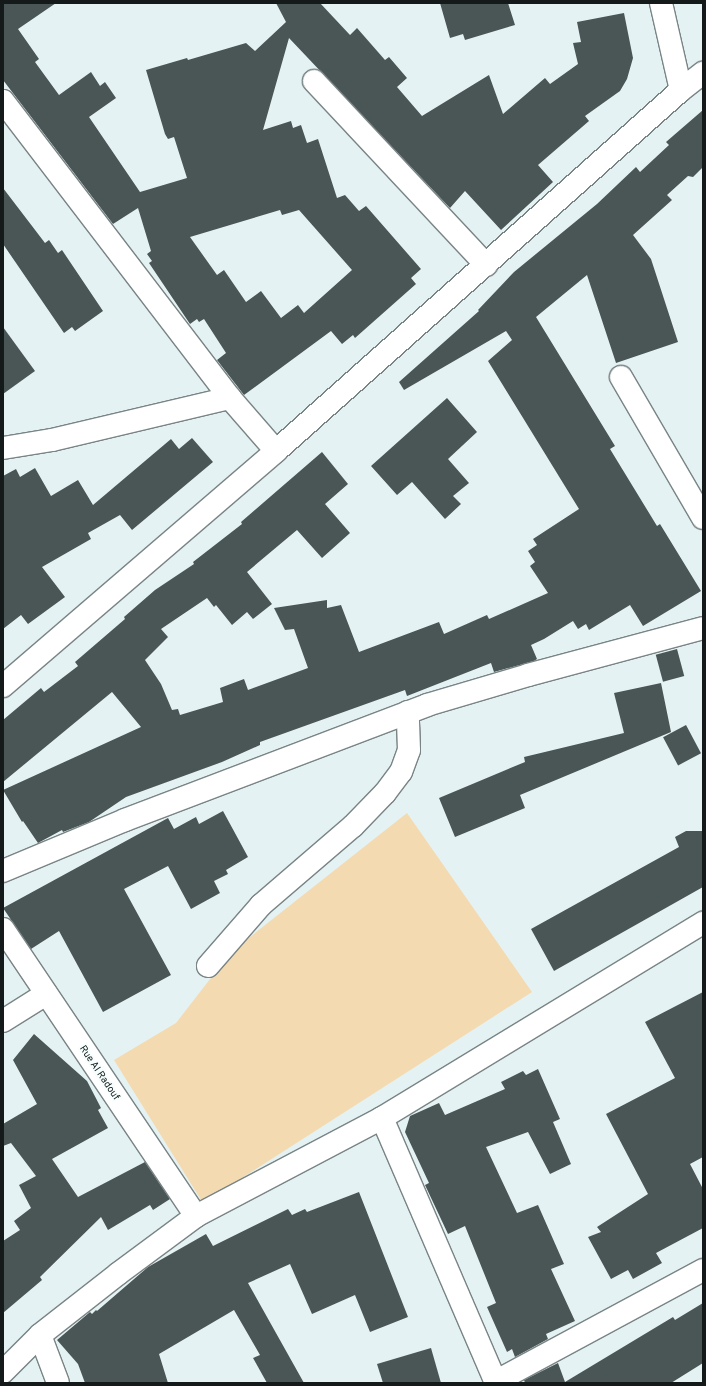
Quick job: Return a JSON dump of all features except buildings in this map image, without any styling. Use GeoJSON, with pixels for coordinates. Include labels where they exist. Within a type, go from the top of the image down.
{"type":"FeatureCollection","features":[{"type":"Feature","properties":{"kind":"street"},"geometry":{"type":"LineString","coordinates":[[661,3],[681,90]]}},
{"type":"Feature","properties":{"kind":"street"},"geometry":{"type":"LineString","coordinates":[[3,686],[276,451],[681,90],[703,73]]}},
{"type":"Feature","properties":{"kind":"street"},"geometry":{"type":"LineString","coordinates":[[314,81],[486,265]]}},
{"type":"Feature","properties":{"kind":"street"},"geometry":{"type":"LineString","coordinates":[[5,109],[230,398],[276,451]]}},
{"type":"Feature","properties":{"kind":"street"},"geometry":{"type":"LineString","coordinates":[[621,377],[703,518]]}},
{"type":"Feature","properties":{"kind":"street"},"geometry":{"type":"LineString","coordinates":[[6,444],[52,440],[230,398]]}},
{"type":"Feature","properties":{"kind":"street"},"geometry":{"type":"LineString","coordinates":[[3,870],[125,820],[408,712],[528,675],[703,628]]}},
{"type":"Feature","properties":{"kind":"street"},"geometry":{"type":"LineString","coordinates":[[208,966],[261,905],[353,826],[385,793],[401,772],[409,750],[408,712]]}},
{"type":"Feature","properties":{"kind":"street"},"geometry":{"type":"LineString","coordinates":[[3,1372],[40,1335],[119,1273],[196,1216],[382,1118],[703,923]]}},
{"type":"Feature","properties":{"kind":"street","name":"Rue Al Radouf"},"geometry":{"type":"LineString","coordinates":[[3,929],[196,1216]]}},
{"type":"Feature","properties":{"kind":"street"},"geometry":{"type":"LineString","coordinates":[[3,1021],[46,994]]}},
{"type":"Feature","properties":{"kind":"street"},"geometry":{"type":"LineString","coordinates":[[382,1118],[496,1383],[703,1270]]}},
{"type":"Feature","properties":{"kind":"street"},"geometry":{"type":"LineString","coordinates":[[40,1335],[58,1383]]}},
{"type":"Feature","properties":{"kind":"shaded area"},"geometry":{"type":"Polygon","coordinates":[[[407,813],[532,992],[203,1203],[114,1060],[176,1023],[231,952],[407,813]]]}}]}
